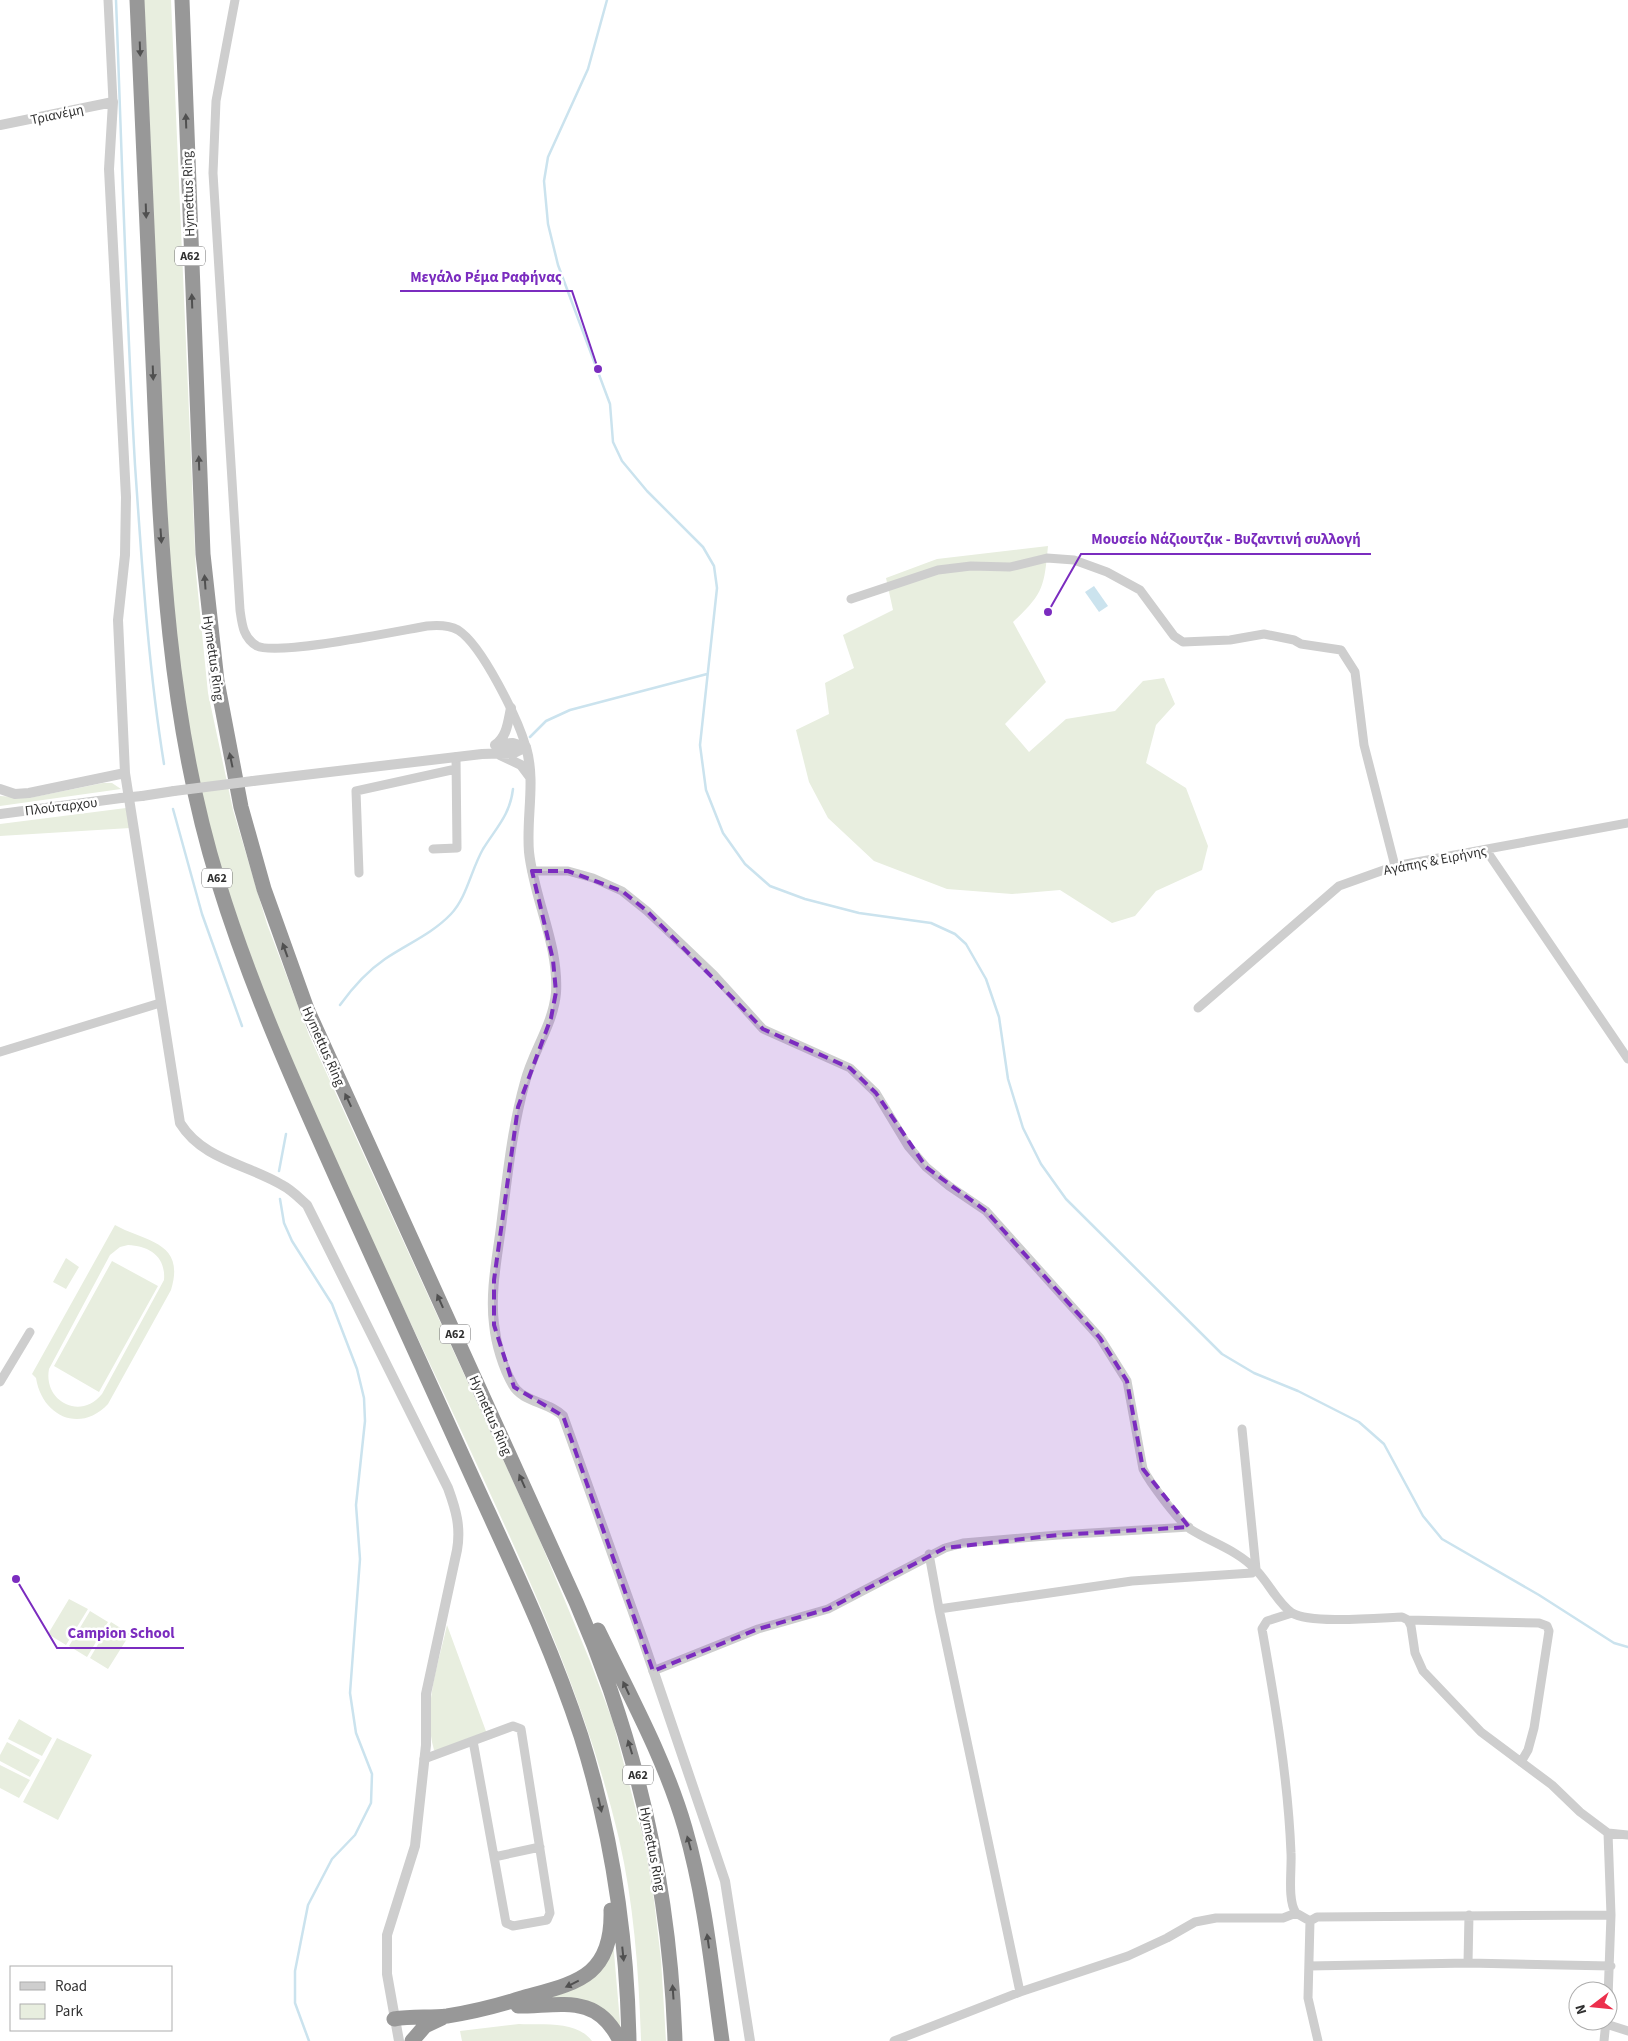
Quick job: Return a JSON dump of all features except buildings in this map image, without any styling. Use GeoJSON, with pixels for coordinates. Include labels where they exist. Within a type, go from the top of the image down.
{"type":"FeatureCollection","features":[{"type":"Feature","properties":{"kind":"highway","name":"Α62"},"geometry":{"type":"LineString","coordinates":[[138,0],[163,576],[176,694],[200,814],[234,929],[283,1055],[507,1551],[558,1673],[585,1749],[610,1853],[624,1962],[629,2041]]}},
{"type":"Feature","properties":{"kind":"highway","name":"Hymettus Ring"},"geometry":{"type":"LineString","coordinates":[[182,0],[204,571],[217,681],[242,807],[277,929],[310,1017],[542,1525],[607,1677],[643,1793],[653,1841],[666,1923],[675,2041]]}},
{"type":"Feature","properties":{"kind":"highway"},"geometry":{"type":"LineString","coordinates":[[542,1525],[577,1586],[674,1795],[689,1842],[700,1891],[722,2041]]}},
{"type":"Feature","properties":{"kind":"highway"},"geometry":{"type":"LineString","coordinates":[[396,2029],[415,2028],[438,2019],[496,2007],[571,1985],[581,1979],[598,1962],[604,1952],[611,1925],[608,1881],[610,1853]]}},
{"type":"Feature","properties":{"kind":"highway"},"geometry":{"type":"LineString","coordinates":[[496,2007],[563,2004],[584,2006],[610,2023],[620,2041]]}},
{"type":"Feature","properties":{"kind":"highway"},"geometry":{"type":"LineString","coordinates":[[412,2041],[420,2030],[438,2019]]}},
{"type":"Feature","properties":{"kind":"street"},"geometry":{"type":"LineString","coordinates":[[108,0],[113,102],[109,169],[126,497],[125,555],[118,620],[125,773],[180,1122],[203,1148],[225,1160],[284,1186],[306,1205],[370,1329],[454,1505],[459,1536],[426,1694],[426,1745],[422,1800],[415,1846],[387,1935],[387,1966],[396,2029]]}},
{"type":"Feature","properties":{"kind":"street"},"geometry":{"type":"LineString","coordinates":[[235,0],[216,101],[213,173],[231,481],[240,610],[244,630],[253,643],[270,649],[294,648],[427,626],[448,627],[458,630],[467,638],[511,708],[526,747],[530,777],[529,851],[553,960],[556,992],[551,1018],[526,1079],[518,1107],[494,1280],[494,1325],[514,1387],[523,1395],[556,1408],[563,1416],[725,1881],[750,2041]]}},
{"type":"Feature","properties":{"kind":"street","name":"Τριανέμη"},"geometry":{"type":"LineString","coordinates":[[0,125],[113,102]]}},
{"type":"Feature","properties":{"kind":"street"},"geometry":{"type":"LineString","coordinates":[[851,599],[938,570],[971,566],[1010,566],[1047,558],[1074,560],[1107,572],[1140,590],[1174,636],[1183,642],[1230,640],[1264,634],[1294,640],[1302,644],[1341,650],[1355,672],[1364,745],[1396,866]]}},
{"type":"Feature","properties":{"kind":"street"},"geometry":{"type":"LineString","coordinates":[[498,744],[508,725],[511,708]]}},
{"type":"Feature","properties":{"kind":"street"},"geometry":{"type":"LineString","coordinates":[[482,754],[498,744],[513,743],[526,747]]}},
{"type":"Feature","properties":{"kind":"street"},"geometry":{"type":"LineString","coordinates":[[482,754],[499,755],[514,753],[526,747]]}},
{"type":"Feature","properties":{"kind":"street","name":"Πλούταρχου"},"geometry":{"type":"LineString","coordinates":[[0,814],[482,754]]}},
{"type":"Feature","properties":{"kind":"street"},"geometry":{"type":"LineString","coordinates":[[499,755],[521,765],[530,777]]}},
{"type":"Feature","properties":{"kind":"street"},"geometry":{"type":"LineString","coordinates":[[433,849],[457,848],[456,758]]}},
{"type":"Feature","properties":{"kind":"street"},"geometry":{"type":"LineString","coordinates":[[359,873],[356,792],[456,769]]}},
{"type":"Feature","properties":{"kind":"street"},"geometry":{"type":"LineString","coordinates":[[0,789],[15,794],[29,793],[125,773]]}},
{"type":"Feature","properties":{"kind":"street","name":"Αγάπης & Ειρήνης"},"geometry":{"type":"LineString","coordinates":[[1198,1008],[1339,886],[1396,866],[1628,824]]}},
{"type":"Feature","properties":{"kind":"street"},"geometry":{"type":"LineString","coordinates":[[1486,850],[1628,1060]]}},
{"type":"Feature","properties":{"kind":"street"},"geometry":{"type":"LineString","coordinates":[[532,870],[568,871],[593,878],[622,891],[647,911],[714,975],[763,1029],[850,1068],[876,1093],[908,1146],[926,1167],[949,1186],[986,1211],[1100,1338],[1127,1381],[1143,1469],[1188,1528],[1238,1555],[1256,1569],[1292,1612],[1306,1617],[1328,1619],[1402,1617],[1408,1620],[1540,1623],[1547,1626],[1549,1632],[1534,1728],[1528,1750],[1521,1762]]}},
{"type":"Feature","properties":{"kind":"street"},"geometry":{"type":"LineString","coordinates":[[0,1052],[160,1003]]}},
{"type":"Feature","properties":{"kind":"street"},"geometry":{"type":"LineString","coordinates":[[0,1382],[30,1332]]}},
{"type":"Feature","properties":{"kind":"street"},"geometry":{"type":"LineString","coordinates":[[1242,1429],[1256,1569]]}},
{"type":"Feature","properties":{"kind":"street"},"geometry":{"type":"LineString","coordinates":[[653,1671],[758,1629],[828,1609],[882,1582],[929,1554],[962,1543],[1058,1535],[1188,1528]]}},
{"type":"Feature","properties":{"kind":"street"},"geometry":{"type":"LineString","coordinates":[[929,1554],[938,1609],[1020,1992]]}},
{"type":"Feature","properties":{"kind":"street"},"geometry":{"type":"LineString","coordinates":[[938,1609],[1066,1589],[1132,1581],[1252,1573],[1256,1569]]}},
{"type":"Feature","properties":{"kind":"street"},"geometry":{"type":"LineString","coordinates":[[1292,1612],[1267,1622],[1262,1629],[1285,1784],[1291,1853],[1292,1902],[1296,1913],[1310,1921]]}},
{"type":"Feature","properties":{"kind":"street"},"geometry":{"type":"LineString","coordinates":[[1408,1620],[1411,1626],[1418,1662],[1423,1671],[1481,1732],[1608,1833],[1628,1835]]}},
{"type":"Feature","properties":{"kind":"street"},"geometry":{"type":"LineString","coordinates":[[424,1759],[513,1726],[521,1729],[550,1913],[549,1918],[545,1921],[513,1926],[506,1923],[473,1741]]}},
{"type":"Feature","properties":{"kind":"street"},"geometry":{"type":"LineString","coordinates":[[1608,1833],[1611,1915],[1610,1981]]}},
{"type":"Feature","properties":{"kind":"street"},"geometry":{"type":"LineString","coordinates":[[494,1857],[540,1847]]}},
{"type":"Feature","properties":{"kind":"street"},"geometry":{"type":"LineString","coordinates":[[894,2041],[1020,1992],[1128,1956],[1167,1938],[1195,1922],[1216,1918],[1284,1918],[1296,1913]]}},
{"type":"Feature","properties":{"kind":"street"},"geometry":{"type":"LineString","coordinates":[[1310,1921],[1317,1917],[1611,1915]]}},
{"type":"Feature","properties":{"kind":"street"},"geometry":{"type":"LineString","coordinates":[[1468,1963],[1469,1916]]}},
{"type":"Feature","properties":{"kind":"street"},"geometry":{"type":"LineString","coordinates":[[1310,1921],[1308,1998],[1318,2041]]}},
{"type":"Feature","properties":{"kind":"street"},"geometry":{"type":"LineString","coordinates":[[1309,1966],[1468,1963],[1611,1966]]}},
{"type":"Feature","properties":{"kind":"highlighted area"},"geometry":{"type":"Polygon","coordinates":[[[532,871],[568,871],[622,891],[647,911],[763,1029],[850,1068],[876,1093],[926,1167],[986,1211],[1100,1338],[1127,1381],[1143,1469],[1189,1527],[1058,1535],[945,1548],[828,1609],[758,1629],[653,1671],[563,1416],[514,1387],[494,1325],[494,1280],[518,1107],[551,1018],[556,992],[553,960],[532,871]]]}},
{"type":"Feature","properties":{"kind":"green space"},"geometry":{"type":"Polygon","coordinates":[[[144,0],[171,0],[196,573],[208,693],[233,810],[267,924],[309,1035],[538,1536],[613,1722],[644,1841],[654,1900],[661,1960],[666,2041],[641,2041],[635,1939],[624,1864],[605,1787],[590,1736],[572,1686],[511,1538],[306,1095],[250,953],[225,881],[209,823],[195,764],[185,705],[172,586],[144,0]]]}},
{"type":"Feature","properties":{"kind":"green space"},"geometry":{"type":"Polygon","coordinates":[[[1048,546],[1041,588],[1031,604],[1013,622],[1046,682],[1005,724],[1029,752],[1066,719],[1115,711],[1143,681],[1164,678],[1175,704],[1156,725],[1146,763],[1186,788],[1208,846],[1202,870],[1156,891],[1135,916],[1112,923],[1060,890],[1012,894],[947,889],[874,861],[828,818],[809,782],[796,730],[829,714],[825,683],[854,668],[843,635],[893,610],[886,578],[937,559],[1048,546]]]}},
{"type":"Feature","properties":{"kind":"green space"},"geometry":{"type":"Polygon","coordinates":[[[103,783],[112,783],[121,789],[0,806],[0,796],[29,798],[103,783]]]}},
{"type":"Feature","properties":{"kind":"green space"},"geometry":{"type":"Polygon","coordinates":[[[126,808],[130,828],[0,836],[0,824],[126,808]]]}},
{"type":"Feature","properties":{"kind":"green space"},"geometry":{"type":"Polygon","coordinates":[[[115,1225],[150,1240],[168,1252],[173,1262],[174,1274],[171,1290],[108,1404],[97,1413],[86,1418],[74,1419],[64,1416],[54,1411],[46,1402],[36,1378],[32,1374],[115,1225]],[[136,1246],[120,1247],[110,1255],[49,1369],[49,1380],[52,1390],[57,1398],[65,1404],[84,1406],[93,1402],[102,1394],[164,1280],[162,1265],[155,1254],[136,1246]]]}},
{"type":"Feature","properties":{"kind":"green space"},"geometry":{"type":"Polygon","coordinates":[[[66,1258],[79,1267],[66,1289],[53,1282],[66,1258]]]}},
{"type":"Feature","properties":{"kind":"green space"},"geometry":{"type":"Polygon","coordinates":[[[112,1261],[158,1286],[99,1392],[54,1366],[112,1261]]]}},
{"type":"Feature","properties":{"kind":"green space"},"geometry":{"type":"Polygon","coordinates":[[[69,1599],[88,1609],[66,1645],[48,1634],[69,1599]]]}},
{"type":"Feature","properties":{"kind":"green space"},"geometry":{"type":"Polygon","coordinates":[[[90,1611],[108,1622],[87,1657],[69,1646],[90,1611]]]}},
{"type":"Feature","properties":{"kind":"green space"},"geometry":{"type":"Polygon","coordinates":[[[111,1622],[130,1634],[108,1669],[90,1658],[111,1622]]]}},
{"type":"Feature","properties":{"kind":"green space"},"geometry":{"type":"Polygon","coordinates":[[[447,1625],[487,1734],[437,1752],[434,1750],[431,1734],[430,1703],[447,1625]]]}},
{"type":"Feature","properties":{"kind":"green space"},"geometry":{"type":"Polygon","coordinates":[[[19,1719],[52,1738],[42,1756],[8,1739],[19,1719]]]}},
{"type":"Feature","properties":{"kind":"green space"},"geometry":{"type":"Polygon","coordinates":[[[57,1738],[92,1755],[58,1820],[23,1802],[57,1738]]]}},
{"type":"Feature","properties":{"kind":"green space"},"geometry":{"type":"Polygon","coordinates":[[[7,1742],[40,1760],[30,1777],[0,1761],[0,1755],[7,1742]]]}},
{"type":"Feature","properties":{"kind":"green space"},"geometry":{"type":"Polygon","coordinates":[[[0,1765],[30,1780],[19,1798],[0,1788],[0,1765]]]}},
{"type":"Feature","properties":{"kind":"green space"},"geometry":{"type":"Polygon","coordinates":[[[613,1941],[621,2034],[612,2020],[529,2001],[554,1996],[613,1941]]]}},
{"type":"Feature","properties":{"kind":"green space"},"geometry":{"type":"Polygon","coordinates":[[[519,2024],[548,2024],[568,2027],[585,2034],[592,2041],[462,2041],[460,2031],[519,2024]]]}},
{"type":"Feature","properties":{"kind":"water"},"geometry":{"type":"Polygon","coordinates":[[[1094,586],[1108,606],[1099,612],[1085,592],[1094,586]]]}},
{"type":"Feature","properties":{"kind":"waterway"},"geometry":{"type":"LineString","coordinates":[[116,0],[135,465],[150,652],[164,764]]}},
{"type":"Feature","properties":{"kind":"waterway"},"geometry":{"type":"LineString","coordinates":[[607,0],[588,69],[548,157],[544,181],[548,224],[558,265],[610,404],[613,442],[622,461],[647,491],[703,547],[714,566],[717,588],[700,745],[706,790],[723,833],[745,864],[770,886],[805,899],[859,913],[931,923],[955,934],[966,944],[986,979],[999,1017],[1008,1079],[1023,1128],[1041,1164],[1066,1199],[1222,1354],[1254,1373],[1298,1391],[1359,1422],[1384,1444],[1423,1516],[1442,1539],[1539,1595],[1614,1643],[1628,1647]]}},
{"type":"Feature","properties":{"kind":"waterway"},"geometry":{"type":"LineString","coordinates":[[530,737],[546,721],[570,710],[707,674]]}},
{"type":"Feature","properties":{"kind":"waterway"},"geometry":{"type":"LineString","coordinates":[[340,1005],[372,969],[436,927],[451,914],[465,892],[483,849],[506,814],[513,789]]}},
{"type":"Feature","properties":{"kind":"waterway"},"geometry":{"type":"LineString","coordinates":[[173,809],[202,914],[242,1026]]}},
{"type":"Feature","properties":{"kind":"waterway"},"geometry":{"type":"LineString","coordinates":[[279,1171],[286,1134]]}},
{"type":"Feature","properties":{"kind":"waterway"},"geometry":{"type":"LineString","coordinates":[[280,1199],[284,1223],[292,1241],[332,1304],[357,1369],[364,1398],[365,1421],[356,1505],[360,1559],[350,1693],[356,1733],[372,1774],[371,1803],[355,1835],[332,1859],[308,1905],[295,1971],[295,2003],[309,2041]]}},
{"type":"Feature","properties":{"kind":"place","name":"Μεγάλο Ρέμα Ραφήνας"},"geometry":{"type":"Point","coordinates":[598,369]}},
{"type":"Feature","properties":{"kind":"place","name":"Μουσείο Νάζιουτζικ - Βυζαντινή συλλογή"},"geometry":{"type":"Point","coordinates":[1048,612]}},
{"type":"Feature","properties":{"kind":"place","name":"Campion School"},"geometry":{"type":"Point","coordinates":[16,1579]}}]}
